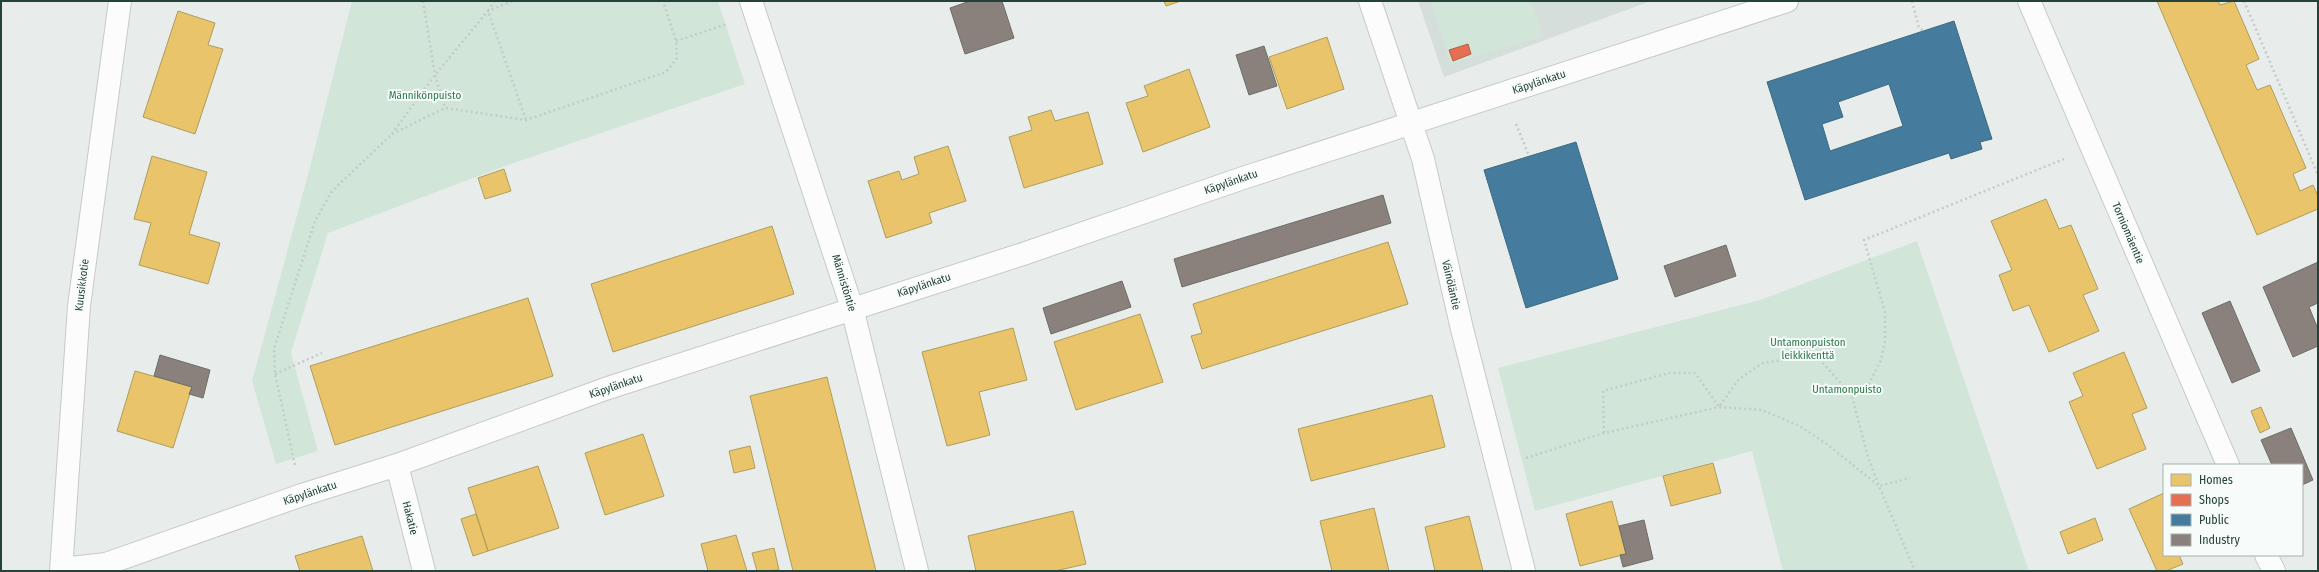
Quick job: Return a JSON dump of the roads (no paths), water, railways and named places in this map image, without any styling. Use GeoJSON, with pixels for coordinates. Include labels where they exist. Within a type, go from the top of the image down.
{"type":"FeatureCollection","features":[{"type":"Feature","properties":{"kind":"street","name":"Kuusikkotie"},"geometry":{"type":"LineString","coordinates":[[62,570],[79,306],[120,1]]}},
{"type":"Feature","properties":{"kind":"street","name":"Väinöläntie"},"geometry":{"type":"LineString","coordinates":[[1370,1],[1412,123],[1524,571]]}},
{"type":"Feature","properties":{"kind":"street","name":"Käpylänkatu"},"geometry":{"type":"LineString","coordinates":[[62,570],[106,564],[302,495],[397,465],[605,389],[1026,253],[1243,178],[1787,1]]}},
{"type":"Feature","properties":{"kind":"street","name":"Torniomäentie"},"geometry":{"type":"LineString","coordinates":[[2029,1],[2228,464]]}},
{"type":"Feature","properties":{"kind":"street","name":"Männistöntie"},"geometry":{"type":"LineString","coordinates":[[753,8],[852,308],[917,571]]}},
{"type":"Feature","properties":{"kind":"street","name":"Hakatie"},"geometry":{"type":"LineString","coordinates":[[397,465],[424,571]]}},
{"type":"Feature","properties":{"kind":"street"},"geometry":{"type":"LineString","coordinates":[[2266,556],[2274,571]]}},
{"type":"Feature","properties":{"kind":"park label","name":"Männikönpuisto"},"geometry":{"type":"Point","coordinates":[425,95]}},
{"type":"Feature","properties":{"kind":"park label","name":"Untamonpuiston leikkikenttä"},"geometry":{"type":"Point","coordinates":[1808,348]}},
{"type":"Feature","properties":{"kind":"park label","name":"Untamonpuisto"},"geometry":{"type":"Point","coordinates":[1847,389]}}]}
